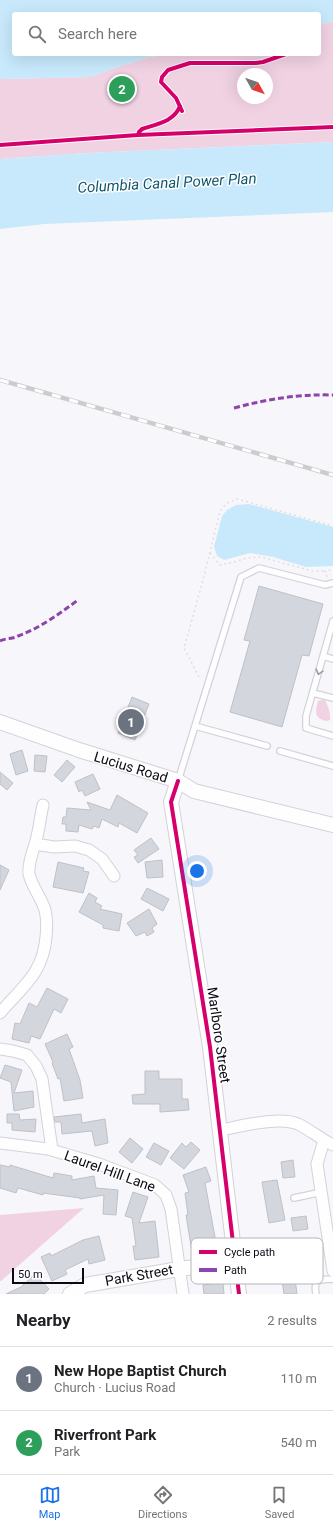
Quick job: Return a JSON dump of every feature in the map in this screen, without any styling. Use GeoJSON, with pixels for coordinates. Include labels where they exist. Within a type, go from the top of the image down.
{"type":"FeatureCollection","features":[{"type":"Feature","properties":{"kind":"street","name":"Lucius Road"},"geometry":{"type":"LineString","coordinates":[[0,722],[78,750],[178,781],[194,791],[333,825]]}},
{"type":"Feature","properties":{"kind":"street","name":"Marlboro Street"},"geometry":{"type":"LineString","coordinates":[[178,781],[171,802],[210,1047],[221,1130],[232,1238]]}},
{"type":"Feature","properties":{"kind":"street"},"geometry":{"type":"LineString","coordinates":[[0,1013],[33,975],[41,963],[45,950],[47,928],[45,910],[34,890],[29,874],[29,863],[35,844],[43,805]]}},
{"type":"Feature","properties":{"kind":"street"},"geometry":{"type":"LineString","coordinates":[[35,844],[54,847],[75,846],[89,850],[102,859],[114,876]]}},
{"type":"Feature","properties":{"kind":"street"},"geometry":{"type":"LineString","coordinates":[[0,1050],[13,1051],[27,1055],[36,1066],[42,1079],[52,1150]]}},
{"type":"Feature","properties":{"kind":"street"},"geometry":{"type":"LineString","coordinates":[[221,1130],[268,1122],[284,1121],[297,1124],[328,1142],[317,1164],[333,1271]]}},
{"type":"Feature","properties":{"kind":"street","name":"Laurel Hill Lane"},"geometry":{"type":"LineString","coordinates":[[0,1143],[52,1150],[155,1185],[166,1195],[171,1209],[183,1294]]}},
{"type":"Feature","properties":{"kind":"street","name":"Park Street"},"geometry":{"type":"LineString","coordinates":[[70,1294],[85,1285],[191,1268]]}},
{"type":"Feature","properties":{"kind":"street","name":"Marlboro Street"},"geometry":{"type":"LineString","coordinates":[[238,1284],[239,1294]]}},
{"type":"Feature","properties":{"kind":"lane"},"geometry":{"type":"LineString","coordinates":[[178,781],[241,577],[259,568],[325,585],[331,584]]}},
{"type":"Feature","properties":{"kind":"lane"},"geometry":{"type":"LineString","coordinates":[[333,621],[306,716],[306,728],[333,736]]}},
{"type":"Feature","properties":{"kind":"lane"},"geometry":{"type":"LineString","coordinates":[[323,656],[333,659]]}},
{"type":"Feature","properties":{"kind":"lane"},"geometry":{"type":"LineString","coordinates":[[313,692],[333,698]]}},
{"type":"Feature","properties":{"kind":"lane"},"geometry":{"type":"LineString","coordinates":[[195,726],[267,746]]}},
{"type":"Feature","properties":{"kind":"lane"},"geometry":{"type":"LineString","coordinates":[[280,751],[333,766]]}},
{"type":"Feature","properties":{"kind":"lane"},"geometry":{"type":"LineString","coordinates":[[294,1198],[322,1192]]}},
{"type":"Feature","properties":{"kind":"lane"},"geometry":{"type":"LineString","coordinates":[[323,1280],[333,1279]]}},
{"type":"Feature","properties":{"kind":"lane"},"geometry":{"type":"LineString","coordinates":[[315,1284],[316,1294]]}},
{"type":"Feature","properties":{"kind":"path"},"geometry":{"type":"LineString","coordinates":[[179,112],[184,133]]}},
{"type":"Feature","properties":{"kind":"path"},"geometry":{"type":"LineString","coordinates":[[176,134],[191,133]]}},
{"type":"Feature","properties":{"kind":"path"},"geometry":{"type":"LineString","coordinates":[[199,678],[184,648],[220,512],[226,503],[237,499],[333,526]]}},
{"type":"Feature","properties":{"kind":"path"},"geometry":{"type":"LineString","coordinates":[[331,584],[325,571],[333,569]]}},
{"type":"Feature","properties":{"kind":"shaded area"},"geometry":{"type":"Polygon","coordinates":[[[333,21],[333,142],[87,153],[0,159],[0,79],[90,77],[114,68],[158,56],[321,56],[321,24],[333,21]]]}},
{"type":"Feature","properties":{"kind":"shaded area"},"geometry":{"type":"Polygon","coordinates":[[[325,700],[326,702],[330,713],[330,720],[327,721],[320,719],[316,714],[318,701],[325,700]]]}},
{"type":"Feature","properties":{"kind":"shaded area"},"geometry":{"type":"Polygon","coordinates":[[[84,1208],[1,1281],[0,1281],[0,1215],[84,1208]]]}},
{"type":"Feature","properties":{"kind":"water"},"geometry":{"type":"Polygon","coordinates":[[[0,0],[333,0],[333,21],[321,24],[321,12],[12,12],[12,56],[158,56],[114,68],[90,77],[0,79],[0,0]]]}},
{"type":"Feature","properties":{"kind":"water","name":"Columbia Canal Power Plan"},"geometry":{"type":"Polygon","coordinates":[[[333,142],[333,212],[44,224],[0,229],[0,159],[87,153],[333,142]]]}},
{"type":"Feature","properties":{"kind":"water"},"geometry":{"type":"Polygon","coordinates":[[[249,504],[333,527],[333,566],[306,567],[273,557],[250,553],[224,560],[217,556],[214,547],[222,516],[227,510],[236,505],[249,504]]]}},
{"type":"Feature","properties":{"kind":"building"},"geometry":{"type":"Polygon","coordinates":[[[259,586],[323,604],[309,656],[302,655],[282,727],[230,712],[250,641],[244,640],[259,586]]]}},
{"type":"Feature","properties":{"kind":"building"},"geometry":{"type":"Polygon","coordinates":[[[132,697],[149,704],[135,740],[118,733],[132,697]]]}},
{"type":"Feature","properties":{"kind":"building"},"geometry":{"type":"Polygon","coordinates":[[[22,750],[28,771],[16,775],[10,754],[22,750]]]}},
{"type":"Feature","properties":{"kind":"building"},"geometry":{"type":"Polygon","coordinates":[[[35,755],[47,756],[45,772],[34,771],[35,755]]]}},
{"type":"Feature","properties":{"kind":"building"},"geometry":{"type":"Polygon","coordinates":[[[67,760],[75,767],[62,782],[54,775],[67,760]]]}},
{"type":"Feature","properties":{"kind":"building"},"geometry":{"type":"Polygon","coordinates":[[[0,772],[13,783],[7,790],[0,784],[0,772]]]}},
{"type":"Feature","properties":{"kind":"building"},"geometry":{"type":"Polygon","coordinates":[[[93,774],[100,789],[85,796],[82,790],[79,792],[75,782],[93,774]]]}},
{"type":"Feature","properties":{"kind":"building"},"geometry":{"type":"Polygon","coordinates":[[[117,795],[148,813],[137,833],[119,823],[118,827],[102,819],[99,828],[94,826],[92,829],[79,825],[78,832],[66,831],[66,824],[62,824],[63,817],[66,817],[67,808],[91,810],[87,802],[110,810],[117,795]]]}},
{"type":"Feature","properties":{"kind":"building"},"geometry":{"type":"Polygon","coordinates":[[[151,838],[159,849],[138,863],[134,857],[138,855],[134,850],[151,838]]]}},
{"type":"Feature","properties":{"kind":"building"},"geometry":{"type":"Polygon","coordinates":[[[162,860],[163,877],[147,878],[145,862],[162,860]]]}},
{"type":"Feature","properties":{"kind":"building"},"geometry":{"type":"Polygon","coordinates":[[[58,862],[84,868],[83,871],[89,872],[83,893],[53,887],[58,862]]]}},
{"type":"Feature","properties":{"kind":"building"},"geometry":{"type":"Polygon","coordinates":[[[0,865],[9,870],[0,890],[0,865]]]}},
{"type":"Feature","properties":{"kind":"building"},"geometry":{"type":"Polygon","coordinates":[[[147,888],[169,899],[163,911],[141,899],[147,888]]]}},
{"type":"Feature","properties":{"kind":"building"},"geometry":{"type":"Polygon","coordinates":[[[89,893],[97,898],[95,902],[102,906],[100,909],[122,914],[119,931],[103,928],[103,925],[79,912],[89,893]]]}},
{"type":"Feature","properties":{"kind":"building"},"geometry":{"type":"Polygon","coordinates":[[[149,909],[157,924],[152,928],[154,932],[147,936],[145,932],[136,936],[127,923],[149,909]]]}},
{"type":"Feature","properties":{"kind":"building"},"geometry":{"type":"Polygon","coordinates":[[[47,988],[68,999],[61,1013],[54,1009],[40,1039],[31,1036],[29,1043],[12,1039],[15,1023],[20,1024],[29,1003],[37,1007],[47,988]]]}},
{"type":"Feature","properties":{"kind":"building"},"geometry":{"type":"Polygon","coordinates":[[[67,1034],[73,1047],[69,1049],[80,1080],[83,1098],[64,1101],[60,1078],[58,1079],[52,1063],[53,1062],[45,1044],[67,1034]]]}},
{"type":"Feature","properties":{"kind":"building"},"geometry":{"type":"Polygon","coordinates":[[[5,1065],[22,1070],[14,1093],[33,1091],[34,1107],[14,1111],[11,1082],[0,1078],[5,1065]]]}},
{"type":"Feature","properties":{"kind":"building"},"geometry":{"type":"Polygon","coordinates":[[[145,1071],[159,1071],[159,1079],[182,1079],[182,1099],[188,1099],[189,1110],[160,1112],[160,1104],[133,1104],[132,1095],[145,1094],[145,1071]]]}},
{"type":"Feature","properties":{"kind":"building"},"geometry":{"type":"Polygon","coordinates":[[[7,1114],[19,1114],[20,1120],[36,1119],[35,1132],[12,1130],[12,1123],[7,1123],[7,1114]]]}},
{"type":"Feature","properties":{"kind":"building"},"geometry":{"type":"Polygon","coordinates":[[[81,1114],[82,1123],[105,1119],[108,1143],[95,1146],[92,1131],[62,1134],[61,1122],[55,1122],[54,1117],[81,1114]]]}},
{"type":"Feature","properties":{"kind":"building"},"geometry":{"type":"Polygon","coordinates":[[[130,1138],[143,1149],[132,1163],[119,1152],[130,1138]]]}},
{"type":"Feature","properties":{"kind":"building"},"geometry":{"type":"Polygon","coordinates":[[[191,1142],[200,1150],[184,1169],[170,1158],[182,1143],[186,1147],[191,1142]]]}},
{"type":"Feature","properties":{"kind":"building"},"geometry":{"type":"Polygon","coordinates":[[[154,1143],[169,1151],[161,1165],[146,1157],[154,1143]]]}},
{"type":"Feature","properties":{"kind":"building"},"geometry":{"type":"Polygon","coordinates":[[[293,1160],[295,1177],[283,1178],[281,1162],[293,1160]]]}},
{"type":"Feature","properties":{"kind":"building"},"geometry":{"type":"Polygon","coordinates":[[[0,1165],[10,1167],[10,1165],[53,1178],[54,1173],[72,1176],[72,1180],[94,1176],[96,1188],[118,1190],[116,1215],[103,1214],[104,1195],[80,1199],[43,1193],[43,1195],[18,1188],[16,1193],[0,1188],[0,1165]]]}},
{"type":"Feature","properties":{"kind":"building"},"geometry":{"type":"Polygon","coordinates":[[[206,1167],[211,1181],[205,1183],[215,1238],[191,1238],[191,1246],[186,1215],[188,1215],[185,1193],[189,1192],[183,1175],[206,1167]]]}},
{"type":"Feature","properties":{"kind":"building"},"geometry":{"type":"Polygon","coordinates":[[[277,1180],[285,1220],[269,1223],[262,1182],[277,1180]]]}},
{"type":"Feature","properties":{"kind":"building"},"geometry":{"type":"Polygon","coordinates":[[[133,1192],[148,1197],[139,1223],[155,1221],[159,1257],[135,1260],[133,1246],[136,1246],[132,1218],[125,1216],[133,1192]]]}},
{"type":"Feature","properties":{"kind":"building"},"geometry":{"type":"Polygon","coordinates":[[[306,1216],[308,1229],[293,1231],[291,1218],[306,1216]]]}},
{"type":"Feature","properties":{"kind":"building"},"geometry":{"type":"Polygon","coordinates":[[[99,1236],[105,1260],[89,1264],[88,1259],[65,1270],[67,1274],[52,1281],[41,1257],[50,1253],[51,1256],[83,1240],[99,1236]]]}},
{"type":"Feature","properties":{"kind":"building"},"geometry":{"type":"Polygon","coordinates":[[[35,1274],[49,1289],[44,1294],[6,1294],[21,1287],[35,1274]]]}},
{"type":"Feature","properties":{"kind":"building"},"geometry":{"type":"Polygon","coordinates":[[[223,1284],[224,1294],[204,1294],[203,1285],[223,1284]]]}},
{"type":"Feature","properties":{"kind":"building"},"geometry":{"type":"Polygon","coordinates":[[[283,1284],[296,1284],[297,1294],[284,1294],[283,1284]]]}},
{"type":"Feature","properties":{"kind":"railway"},"geometry":{"type":"LineString","coordinates":[[0,380],[333,475]]}},
{"type":"Feature","properties":{"kind":"marked path"},"geometry":{"type":"LineString","coordinates":[[234,408],[283,398],[308,395],[333,395]]}},
{"type":"Feature","properties":{"kind":"marked path"},"geometry":{"type":"LineString","coordinates":[[0,641],[16,637],[42,625],[78,600]]}},
{"type":"Feature","properties":{"kind":"cycle path"},"geometry":{"type":"LineString","coordinates":[[182,111],[176,98],[161,82],[162,77],[168,70],[190,63],[256,63],[280,56]]}},
{"type":"Feature","properties":{"kind":"cycle path"},"geometry":{"type":"LineString","coordinates":[[138,135],[142,129],[164,122],[174,116],[180,106]]}},
{"type":"Feature","properties":{"kind":"cycle path"},"geometry":{"type":"LineString","coordinates":[[0,145],[138,135],[333,127]]}},
{"type":"Feature","properties":{"kind":"cycle path"},"geometry":{"type":"LineString","coordinates":[[178,781],[171,802],[210,1047],[232,1238]]}},
{"type":"Feature","properties":{"kind":"cycle path"},"geometry":{"type":"LineString","coordinates":[[238,1284],[239,1294]]}},
{"type":"Feature","properties":{"kind":"place","name":"Riverfront Park"},"geometry":{"type":"Point","coordinates":[122,89]}},
{"type":"Feature","properties":{"kind":"place","name":"New Hope Baptist Church"},"geometry":{"type":"Point","coordinates":[131,722]}}]}
